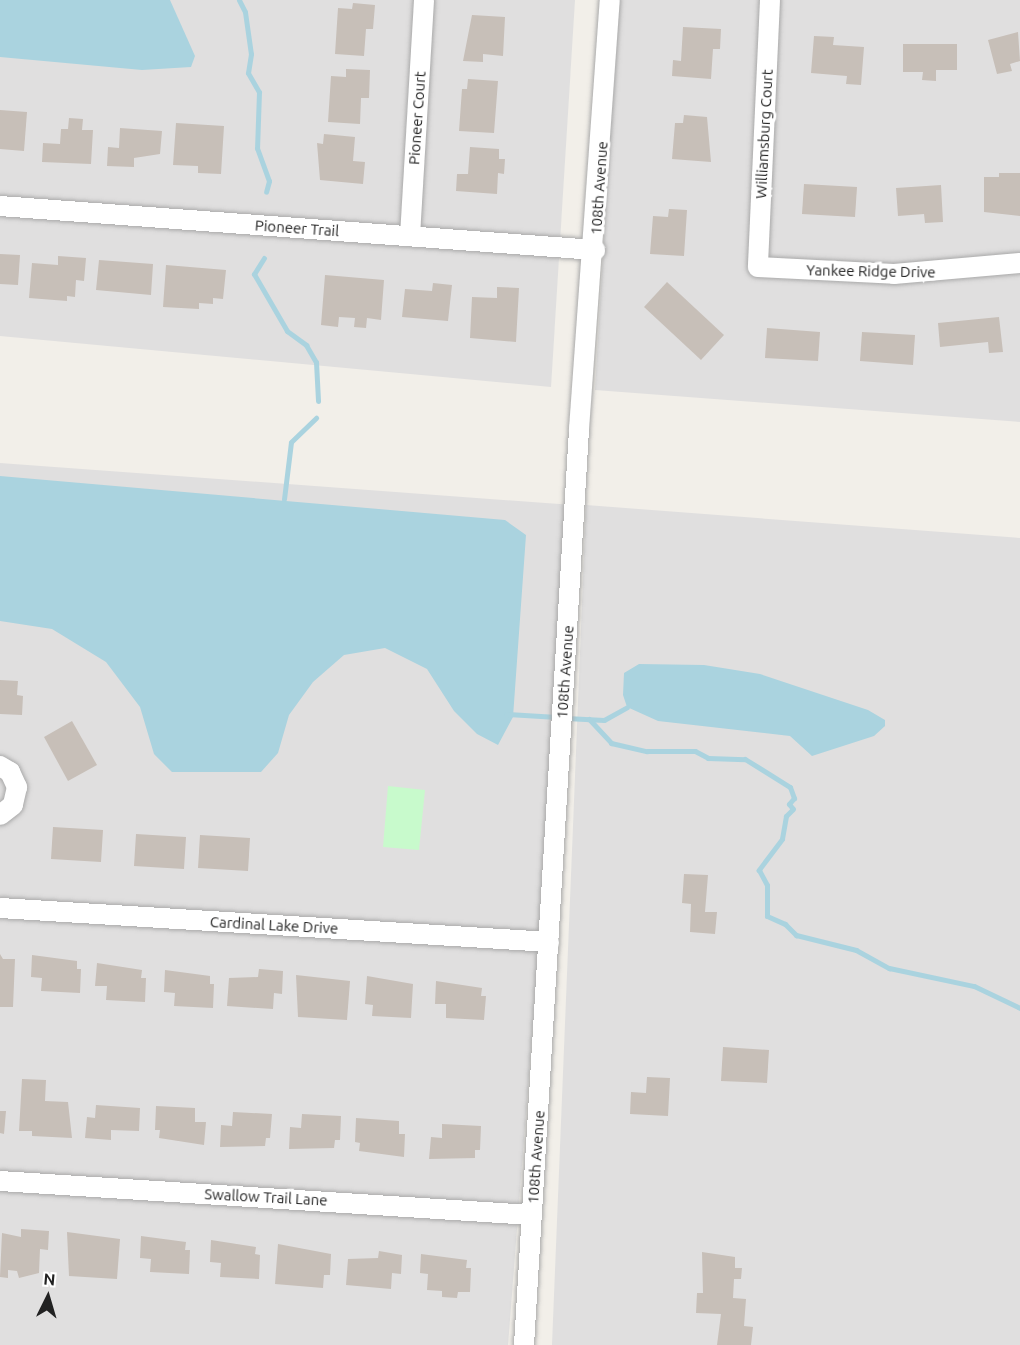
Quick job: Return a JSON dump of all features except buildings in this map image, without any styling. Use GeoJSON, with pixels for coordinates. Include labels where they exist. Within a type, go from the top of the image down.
{"type":"FeatureCollection","features":[{"type":"Feature","properties":{"kind":"street","name":"Pioneer Court"},"geometry":{"type":"LineString","coordinates":[[410,236],[424,0]]}},
{"type":"Feature","properties":{"kind":"street","name":"108th Avenue"},"geometry":{"type":"LineString","coordinates":[[524,1345],[564,684],[595,250],[610,0]]}},
{"type":"Feature","properties":{"kind":"street","name":"Williamsburg Court"},"geometry":{"type":"LineString","coordinates":[[758,267],[770,0]]}},
{"type":"Feature","properties":{"kind":"street","name":"Pioneer Trail"},"geometry":{"type":"LineString","coordinates":[[0,206],[595,250]]}},
{"type":"Feature","properties":{"kind":"street","name":"Yankee Ridge Drive"},"geometry":{"type":"LineString","coordinates":[[758,267],[894,274],[1020,263]]}},
{"type":"Feature","properties":{"kind":"street"},"geometry":{"type":"LineString","coordinates":[[0,765],[10,772],[17,788],[13,805],[0,815]]}},
{"type":"Feature","properties":{"kind":"street","name":"Cardinal Lake Drive"},"geometry":{"type":"LineString","coordinates":[[0,909],[549,942]]}},
{"type":"Feature","properties":{"kind":"street","name":"Swallow Trail Lane"},"geometry":{"type":"LineString","coordinates":[[0,1181],[532,1215]]}},
{"type":"Feature","properties":{"kind":"shaded area"},"geometry":{"type":"Polygon","coordinates":[[[0,0],[575,0],[551,387],[0,336],[0,0]]]}},
{"type":"Feature","properties":{"kind":"shaded area"},"geometry":{"type":"Polygon","coordinates":[[[618,0],[1020,0],[1020,422],[595,390],[618,0]]]}},
{"type":"Feature","properties":{"kind":"shaded area"},"geometry":{"type":"Polygon","coordinates":[[[0,463],[573,505],[508,1345],[0,1345],[0,463]]]}},
{"type":"Feature","properties":{"kind":"shaded area"},"geometry":{"type":"Polygon","coordinates":[[[586,505],[1020,538],[1020,1345],[552,1345],[586,505]]]}},
{"type":"Feature","properties":{"kind":"green space"},"geometry":{"type":"Polygon","coordinates":[[[388,786],[425,790],[419,850],[383,847],[388,786]]]}},
{"type":"Feature","properties":{"kind":"water"},"geometry":{"type":"Polygon","coordinates":[[[0,0],[170,0],[195,56],[191,67],[142,70],[0,57],[0,0]]]}},
{"type":"Feature","properties":{"kind":"water"},"geometry":{"type":"Polygon","coordinates":[[[0,476],[505,520],[526,535],[513,717],[498,745],[477,734],[454,711],[427,669],[385,648],[344,655],[313,682],[289,715],[278,753],[261,772],[172,772],[154,754],[140,707],[106,662],[52,629],[0,621],[0,476]]]}},
{"type":"Feature","properties":{"kind":"water"},"geometry":{"type":"Polygon","coordinates":[[[639,664],[704,665],[760,674],[868,710],[885,720],[885,726],[874,736],[812,756],[790,736],[658,721],[627,707],[623,695],[624,673],[639,664]]]}},
{"type":"Feature","properties":{"kind":"waterway"},"geometry":{"type":"LineString","coordinates":[[239,0],[245,12],[251,54],[248,73],[259,92],[257,148],[269,181],[266,192]]}},
{"type":"Feature","properties":{"kind":"waterway"},"geometry":{"type":"LineString","coordinates":[[264,258],[254,274],[287,331],[306,345],[316,362],[318,401]]}},
{"type":"Feature","properties":{"kind":"waterway"},"geometry":{"type":"LineString","coordinates":[[284,499],[291,442],[316,418]]}},
{"type":"Feature","properties":{"kind":"waterway"},"geometry":{"type":"LineString","coordinates":[[566,718],[604,720],[627,707]]}},
{"type":"Feature","properties":{"kind":"waterway"},"geometry":{"type":"LineString","coordinates":[[506,714],[557,717]]}},
{"type":"Feature","properties":{"kind":"waterway"},"geometry":{"type":"LineString","coordinates":[[589,719],[611,743],[647,751],[695,751],[708,758],[745,759],[790,787],[794,798],[789,804],[793,809],[786,816],[782,839],[759,870],[767,885],[767,916],[785,924],[796,935],[856,950],[889,968],[974,986],[1020,1008]]}}]}
